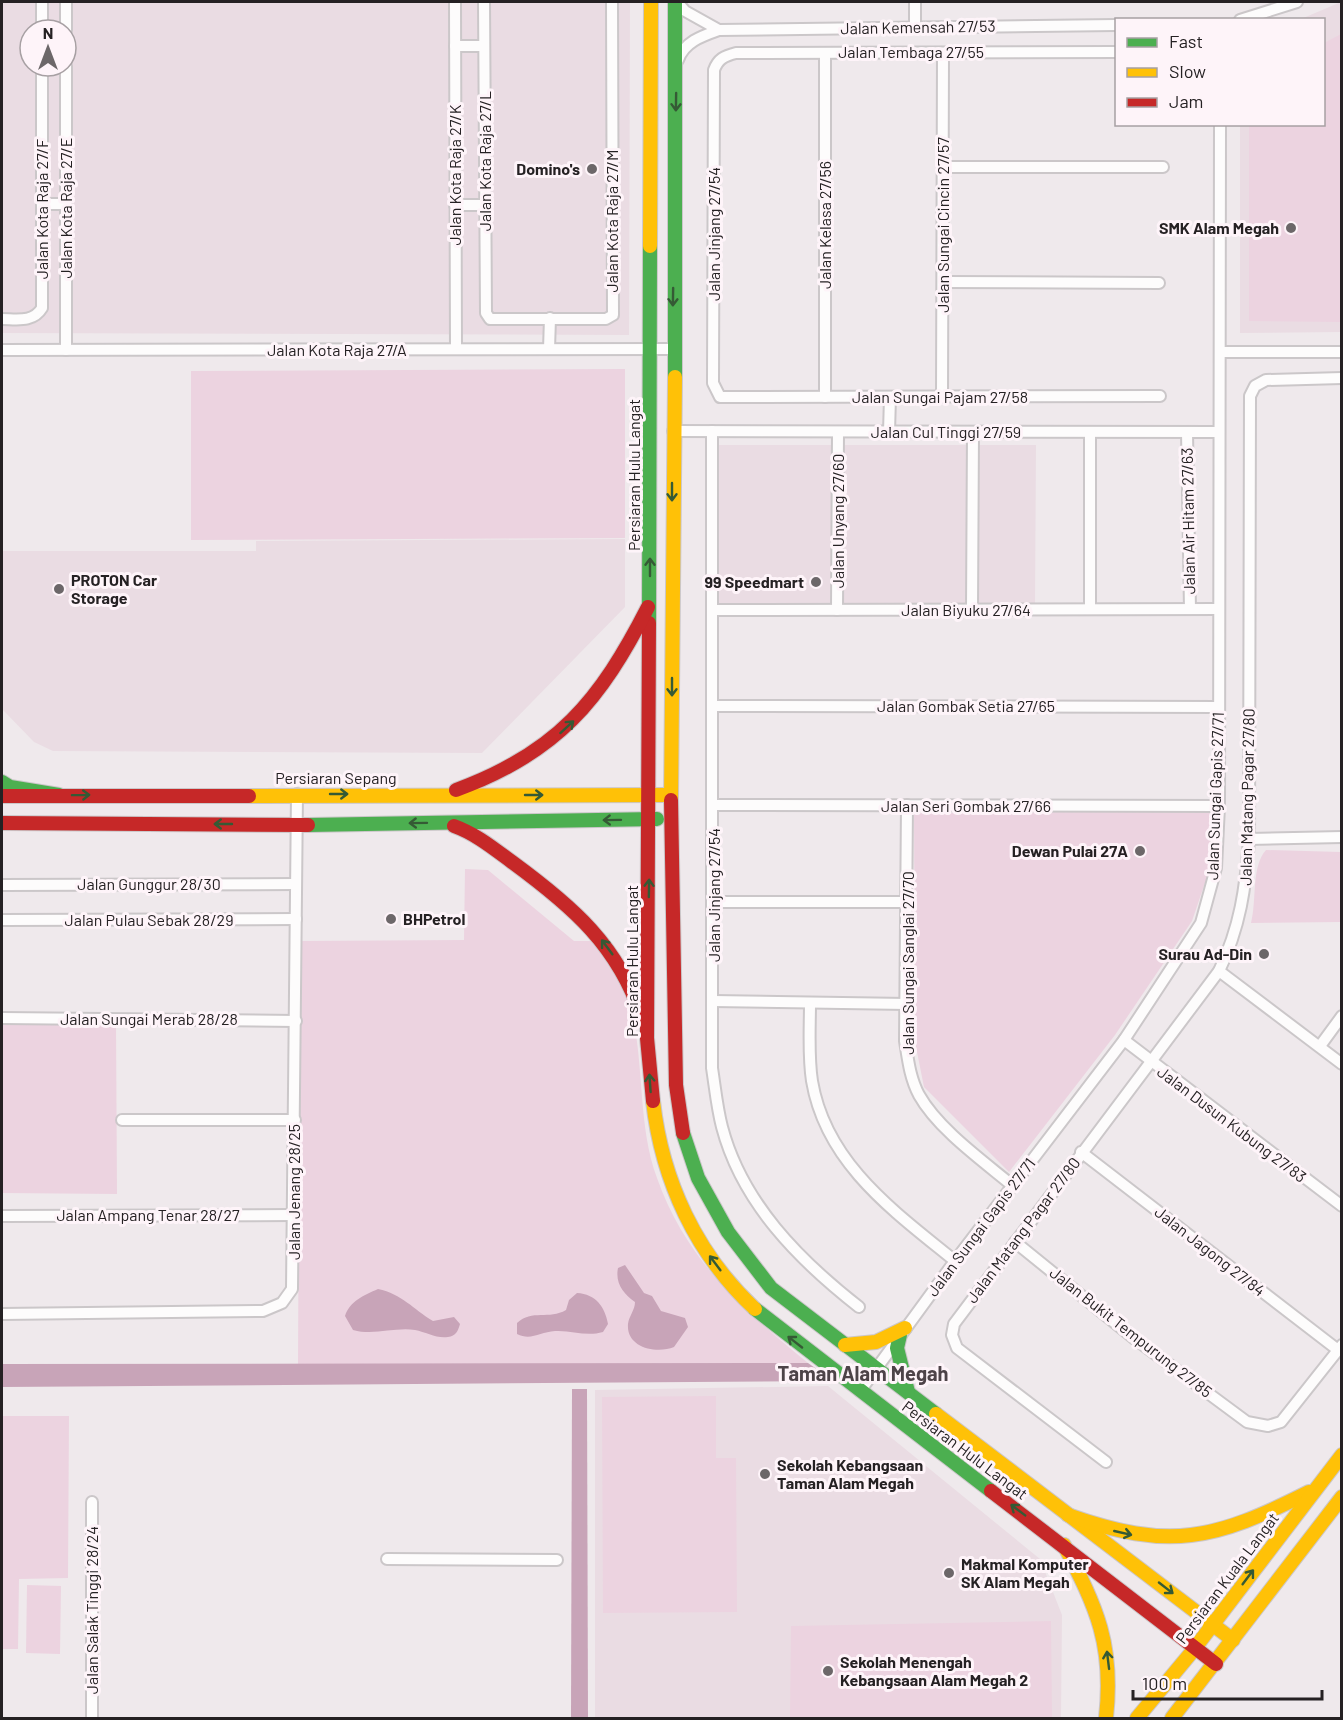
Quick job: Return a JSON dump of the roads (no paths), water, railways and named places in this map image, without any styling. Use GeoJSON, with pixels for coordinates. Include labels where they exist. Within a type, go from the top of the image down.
{"type":"FeatureCollection","features":[{"type":"Feature","properties":{"kind":"main road","name":"Persiaran Hulu Langat"},"geometry":{"type":"LineString","coordinates":[[651,2],[650,820],[647,1038],[651,1095],[661,1149],[687,1220],[717,1265],[753,1308],[1216,1664]]}},
{"type":"Feature","properties":{"kind":"main road","name":"Persiaran Hulu Langat"},"geometry":{"type":"LineString","coordinates":[[676,2],[671,819],[676,1085],[689,1156],[711,1206],[748,1262],[771,1288],[1233,1640]]}},
{"type":"Feature","properties":{"kind":"main road"},"geometry":{"type":"LineString","coordinates":[[443,794],[496,776],[540,749],[566,728],[583,712],[609,676],[634,636],[650,602]]}},
{"type":"Feature","properties":{"kind":"main road"},"geometry":{"type":"LineString","coordinates":[[2,782],[10,787],[59,795]]}},
{"type":"Feature","properties":{"kind":"main road","name":"Persiaran Sepang"},"geometry":{"type":"LineString","coordinates":[[2,796],[671,795]]}},
{"type":"Feature","properties":{"kind":"main road"},"geometry":{"type":"LineString","coordinates":[[2,823],[297,825],[671,819]]}},
{"type":"Feature","properties":{"kind":"main road"},"geometry":{"type":"LineString","coordinates":[[441,823],[469,831],[486,841],[552,891],[579,915],[624,971],[638,1000],[647,1038]]}},
{"type":"Feature","properties":{"kind":"main road"},"geometry":{"type":"LineString","coordinates":[[843,1344],[871,1345],[902,1331]]}},
{"type":"Feature","properties":{"kind":"main road"},"geometry":{"type":"LineString","coordinates":[[902,1331],[897,1348],[908,1392]]}},
{"type":"Feature","properties":{"kind":"main road","name":"Persiaran Kuala Langat"},"geometry":{"type":"LineString","coordinates":[[1137,1719],[1195,1648],[1341,1455]]}},
{"type":"Feature","properties":{"kind":"main road"},"geometry":{"type":"LineString","coordinates":[[1068,1515],[1096,1526],[1147,1538],[1198,1537],[1271,1513],[1316,1489]]}},
{"type":"Feature","properties":{"kind":"main road"},"geometry":{"type":"LineString","coordinates":[[1172,1719],[1341,1497]]}},
{"type":"Feature","properties":{"kind":"main road"},"geometry":{"type":"LineString","coordinates":[[1064,1545],[1088,1588],[1104,1634],[1109,1664],[1107,1719]]}},
{"type":"Feature","properties":{"kind":"street"},"geometry":{"type":"LineString","coordinates":[[42,2],[42,18]]}},
{"type":"Feature","properties":{"kind":"street"},"geometry":{"type":"LineString","coordinates":[[66,2],[66,18]]}},
{"type":"Feature","properties":{"kind":"street","name":"Jalan Kota Raja 27/K"},"geometry":{"type":"LineString","coordinates":[[455,2],[456,349]]}},
{"type":"Feature","properties":{"kind":"street","name":"Jalan Kota Raja 27/L"},"geometry":{"type":"LineString","coordinates":[[484,2],[486,317],[490,319]]}},
{"type":"Feature","properties":{"kind":"street","name":"Jalan Kota Raja 27/M"},"geometry":{"type":"LineString","coordinates":[[490,319],[606,319],[613,315],[612,2]]}},
{"type":"Feature","properties":{"kind":"street"},"geometry":{"type":"LineString","coordinates":[[676,2],[685,11],[719,30]]}},
{"type":"Feature","properties":{"kind":"street"},"geometry":{"type":"LineString","coordinates":[[915,2],[915,27]]}},
{"type":"Feature","properties":{"kind":"street"},"geometry":{"type":"LineString","coordinates":[[1261,16],[1297,2]]}},
{"type":"Feature","properties":{"kind":"street","name":"Jalan Kemensah 27/53"},"geometry":{"type":"LineString","coordinates":[[719,30],[1115,25]]}},
{"type":"Feature","properties":{"kind":"street"},"geometry":{"type":"LineString","coordinates":[[677,70],[683,49],[701,36],[719,30]]}},
{"type":"Feature","properties":{"kind":"street"},"geometry":{"type":"LineString","coordinates":[[455,46],[484,46]]}},
{"type":"Feature","properties":{"kind":"street","name":"Jalan Tembaga 27/55"},"geometry":{"type":"LineString","coordinates":[[714,70],[717,62],[725,56],[736,53],[1115,52]]}},
{"type":"Feature","properties":{"kind":"street","name":"Jalan Kelasa 27/56"},"geometry":{"type":"LineString","coordinates":[[825,53],[825,397]]}},
{"type":"Feature","properties":{"kind":"street","name":"Jalan Sungai Cincin 27/57"},"geometry":{"type":"LineString","coordinates":[[942,397],[943,53]]}},
{"type":"Feature","properties":{"kind":"street","name":"Jalan Jinjang 27/54"},"geometry":{"type":"LineString","coordinates":[[714,70],[713,383],[720,397]]}},
{"type":"Feature","properties":{"kind":"street","name":"Jalan Kota Raja 27/F"},"geometry":{"type":"LineString","coordinates":[[2,319],[26,320],[38,314],[42,308],[42,78]]}},
{"type":"Feature","properties":{"kind":"street","name":"Jalan Kota Raja 27/E"},"geometry":{"type":"LineString","coordinates":[[66,78],[66,350]]}},
{"type":"Feature","properties":{"kind":"street","name":"Jalan Sungai Gapis 27/71"},"geometry":{"type":"LineString","coordinates":[[860,1391],[902,1331],[1124,1040],[1201,923],[1216,868],[1218,806],[1220,126]]}},
{"type":"Feature","properties":{"kind":"street"},"geometry":{"type":"LineString","coordinates":[[943,167],[1163,168]]}},
{"type":"Feature","properties":{"kind":"street"},"geometry":{"type":"LineString","coordinates":[[42,204],[66,204]]}},
{"type":"Feature","properties":{"kind":"street"},"geometry":{"type":"LineString","coordinates":[[455,205],[484,205]]}},
{"type":"Feature","properties":{"kind":"street"},"geometry":{"type":"LineString","coordinates":[[943,282],[1159,283]]}},
{"type":"Feature","properties":{"kind":"street"},"geometry":{"type":"LineString","coordinates":[[549,349],[550,318]]}},
{"type":"Feature","properties":{"kind":"street","name":"Jalan Kota Raja 27/A"},"geometry":{"type":"LineString","coordinates":[[2,350],[673,349]]}},
{"type":"Feature","properties":{"kind":"street"},"geometry":{"type":"LineString","coordinates":[[1220,352],[1341,352]]}},
{"type":"Feature","properties":{"kind":"street","name":"Jalan Matang Pagar 27/80"},"geometry":{"type":"LineString","coordinates":[[1106,1462],[957,1348],[952,1335],[959,1315],[1219,971],[1233,941],[1246,885],[1249,839],[1250,396],[1255,386],[1266,380],[1341,378]]}},
{"type":"Feature","properties":{"kind":"street","name":"Jalan Sungai Pajam 27/58"},"geometry":{"type":"LineString","coordinates":[[720,397],[1160,396]]}},
{"type":"Feature","properties":{"kind":"street"},"geometry":{"type":"LineString","coordinates":[[889,432],[890,397]]}},
{"type":"Feature","properties":{"kind":"street","name":"Jalan Cul Tinggi 27/59"},"geometry":{"type":"LineString","coordinates":[[673,431],[1219,432]]}},
{"type":"Feature","properties":{"kind":"street","name":"Jalan Jinjang 27/54"},"geometry":{"type":"LineString","coordinates":[[712,431],[714,610],[712,1068],[720,1118],[743,1179],[779,1235],[815,1272],[859,1307]]}},
{"type":"Feature","properties":{"kind":"street","name":"Jalan Unyang 27/60"},"geometry":{"type":"LineString","coordinates":[[837,610],[838,432]]}},
{"type":"Feature","properties":{"kind":"street"},"geometry":{"type":"LineString","coordinates":[[972,609],[973,432]]}},
{"type":"Feature","properties":{"kind":"street"},"geometry":{"type":"LineString","coordinates":[[1090,432],[1090,609]]}},
{"type":"Feature","properties":{"kind":"street","name":"Jalan Air Hitam 27/63"},"geometry":{"type":"LineString","coordinates":[[1187,432],[1190,609]]}},
{"type":"Feature","properties":{"kind":"street","name":"Jalan Biyuku 27/64"},"geometry":{"type":"LineString","coordinates":[[714,610],[1219,609]]}},
{"type":"Feature","properties":{"kind":"street","name":"Jalan Gombak Setia 27/65"},"geometry":{"type":"LineString","coordinates":[[714,706],[1219,707]]}},
{"type":"Feature","properties":{"kind":"street","name":"Jalan Jenang 28/25"},"geometry":{"type":"LineString","coordinates":[[2,1314],[263,1311],[282,1303],[292,1288],[297,794]]}},
{"type":"Feature","properties":{"kind":"street","name":"Jalan Seri Gombak 27/66"},"geometry":{"type":"LineString","coordinates":[[714,805],[1218,806]]}},
{"type":"Feature","properties":{"kind":"street","name":"Jalan Sungai Sanglai 27/70"},"geometry":{"type":"LineString","coordinates":[[907,806],[905,1041],[910,1072],[920,1096],[941,1123],[1012,1186]]}},
{"type":"Feature","properties":{"kind":"street"},"geometry":{"type":"LineString","coordinates":[[1249,839],[1341,837]]}},
{"type":"Feature","properties":{"kind":"street","name":"Jalan Gunggur 28/30"},"geometry":{"type":"LineString","coordinates":[[2,885],[296,884]]}},
{"type":"Feature","properties":{"kind":"street"},"geometry":{"type":"LineString","coordinates":[[714,902],[907,902]]}},
{"type":"Feature","properties":{"kind":"street","name":"Jalan Pulau Sebak 28/29"},"geometry":{"type":"LineString","coordinates":[[2,920],[296,919]]}},
{"type":"Feature","properties":{"kind":"street"},"geometry":{"type":"LineString","coordinates":[[1219,971],[1341,1064]]}},
{"type":"Feature","properties":{"kind":"street"},"geometry":{"type":"LineString","coordinates":[[713,1001],[907,1005]]}},
{"type":"Feature","properties":{"kind":"street"},"geometry":{"type":"LineString","coordinates":[[810,1003],[812,1081],[819,1108],[838,1149],[878,1198],[955,1261]]}},
{"type":"Feature","properties":{"kind":"street"},"geometry":{"type":"LineString","coordinates":[[1320,1046],[1341,1016]]}},
{"type":"Feature","properties":{"kind":"street","name":"Jalan Sungai Merab 28/28"},"geometry":{"type":"LineString","coordinates":[[2,1018],[296,1021]]}},
{"type":"Feature","properties":{"kind":"street","name":"Jalan Dusun Kubung 27/83"},"geometry":{"type":"LineString","coordinates":[[1124,1040],[1149,1062],[1341,1206]]}},
{"type":"Feature","properties":{"kind":"street"},"geometry":{"type":"LineString","coordinates":[[122,1120],[295,1120]]}},
{"type":"Feature","properties":{"kind":"street","name":"Jalan Jagong 27/84"},"geometry":{"type":"LineString","coordinates":[[1081,1152],[1340,1347]]}},
{"type":"Feature","properties":{"kind":"street","name":"Jalan Ampang Tenar 28/27"},"geometry":{"type":"LineString","coordinates":[[2,1216],[294,1215]]}},
{"type":"Feature","properties":{"kind":"street","name":"Jalan Bukit Tempurung 27/85"},"geometry":{"type":"LineString","coordinates":[[1015,1242],[1135,1339],[1247,1422],[1268,1426],[1281,1422],[1340,1347]]}},
{"type":"Feature","properties":{"kind":"street","name":"Jalan Salak Tinggi 28/24"},"geometry":{"type":"LineString","coordinates":[[92,1502],[92,1719]]}},
{"type":"Feature","properties":{"kind":"street"},"geometry":{"type":"LineString","coordinates":[[387,1559],[557,1560]]}},
{"type":"Feature","properties":{"kind":"place","name":"Domino's"},"geometry":{"type":"Point","coordinates":[592,169]}},
{"type":"Feature","properties":{"kind":"place","name":"SMK Alam Megah"},"geometry":{"type":"Point","coordinates":[1291,228]}},
{"type":"Feature","properties":{"kind":"place","name":"99 Speedmart"},"geometry":{"type":"Point","coordinates":[816,582]}},
{"type":"Feature","properties":{"kind":"place","name":"PROTON Car Storage"},"geometry":{"type":"Point","coordinates":[59,589]}},
{"type":"Feature","properties":{"kind":"place","name":"Dewan Pulai 27A"},"geometry":{"type":"Point","coordinates":[1140,851]}},
{"type":"Feature","properties":{"kind":"place","name":"BHPetrol"},"geometry":{"type":"Point","coordinates":[391,919]}},
{"type":"Feature","properties":{"kind":"place","name":"Surau Ad-Din"},"geometry":{"type":"Point","coordinates":[1264,954]}},
{"type":"Feature","properties":{"kind":"place","name":"Sekolah Kebangsaan Taman Alam Megah"},"geometry":{"type":"Point","coordinates":[765,1474]}},
{"type":"Feature","properties":{"kind":"place","name":"Makmal Komputer SK Alam Megah"},"geometry":{"type":"Point","coordinates":[949,1573]}},
{"type":"Feature","properties":{"kind":"place","name":"Sekolah Menengah Kebangsaan Alam Megah 2"},"geometry":{"type":"Point","coordinates":[828,1671]}},
{"type":"Feature","properties":{"kind":"district","name":"Taman Alam Megah"},"geometry":{"type":"Point","coordinates":[863,1374]}}]}
